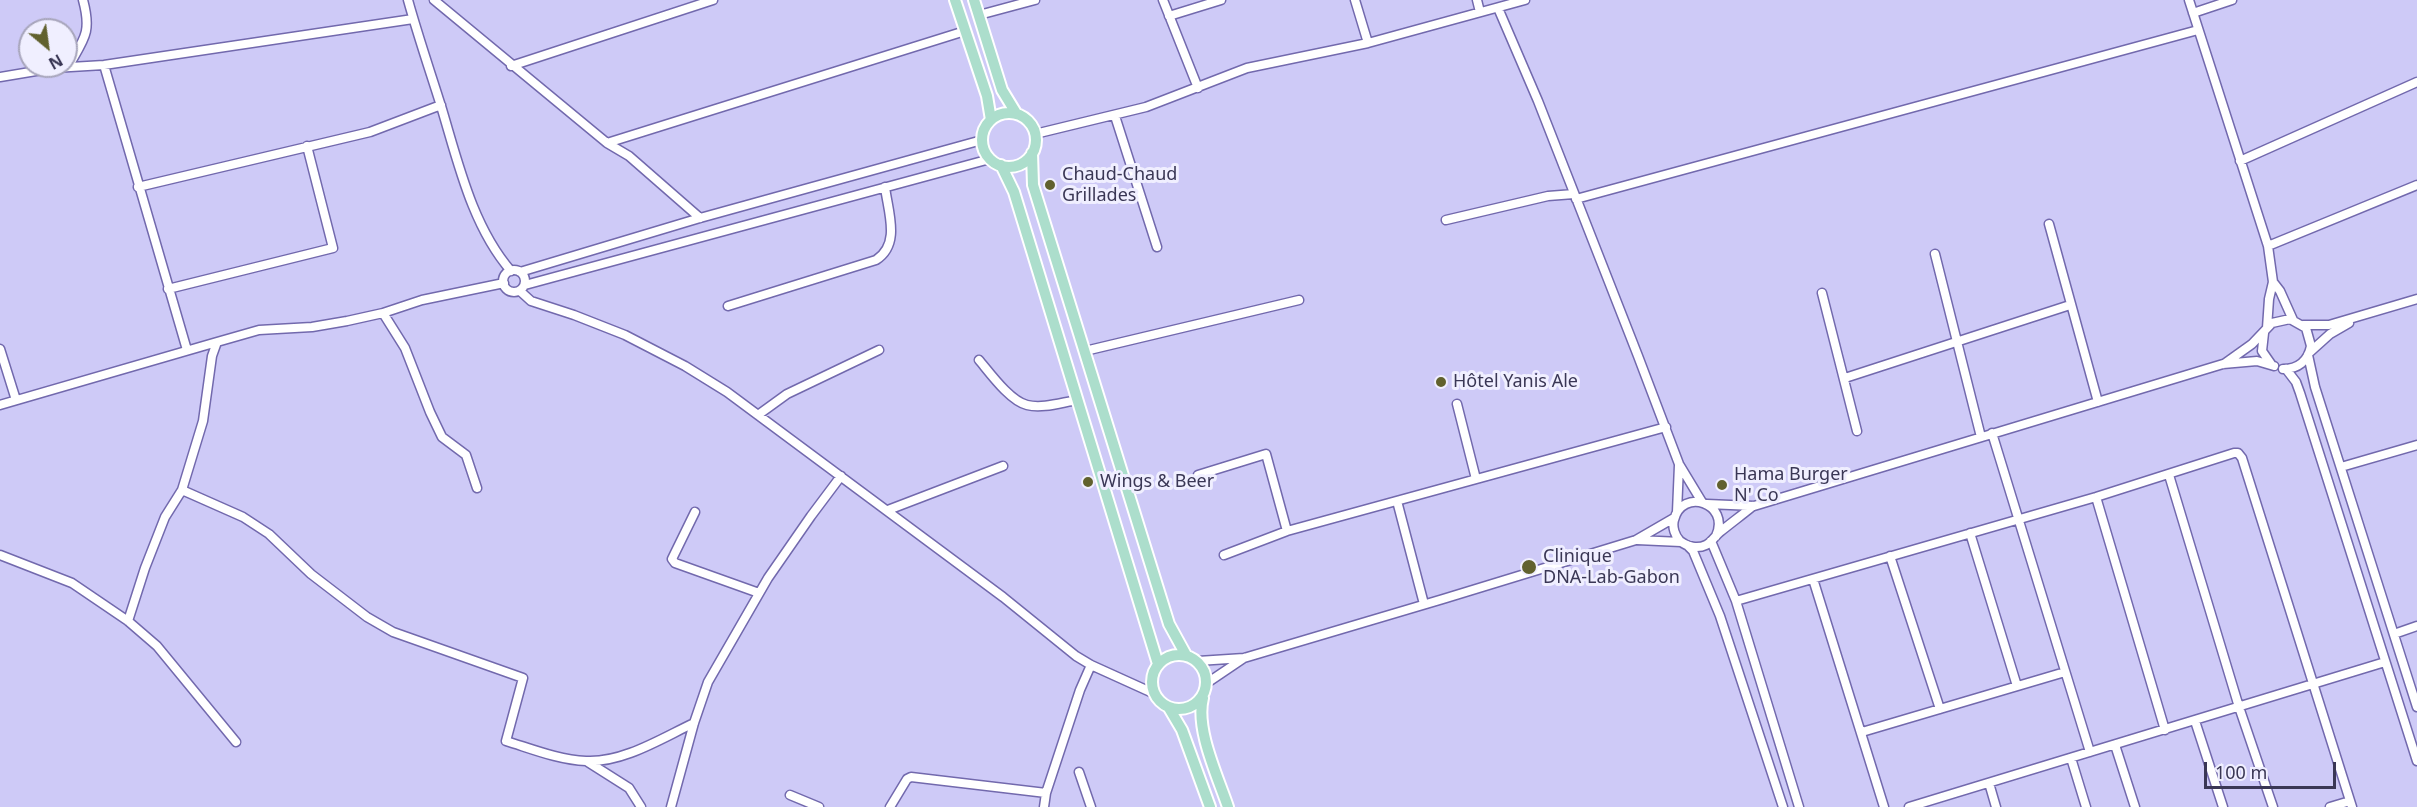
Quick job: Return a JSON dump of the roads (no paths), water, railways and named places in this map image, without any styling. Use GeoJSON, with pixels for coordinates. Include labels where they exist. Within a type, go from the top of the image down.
{"type":"FeatureCollection","features":[{"type":"Feature","properties":{"kind":"main road"},"geometry":{"type":"LineString","coordinates":[[955,0],[987,96],[991,120]]}},
{"type":"Feature","properties":{"kind":"main road"},"geometry":{"type":"LineString","coordinates":[[974,0],[1002,90],[1016,114]]}},
{"type":"Feature","properties":{"kind":"main road"},"geometry":{"type":"LineString","coordinates":[[1003,113],[1016,114],[1029,121],[1035,134],[1036,144],[1032,153],[1018,165],[1001,165],[990,159],[984,150],[982,140],[985,127],[991,120],[1003,113]]}},
{"type":"Feature","properties":{"kind":"main road"},"geometry":{"type":"LineString","coordinates":[[1032,153],[1033,185],[1169,624],[1186,655]]}},
{"type":"Feature","properties":{"kind":"main road"},"geometry":{"type":"LineString","coordinates":[[1001,165],[1014,192],[1158,664]]}},
{"type":"Feature","properties":{"kind":"main road"},"geometry":{"type":"LineString","coordinates":[[1210,807],[1182,730],[1169,708],[1155,694],[1152,679],[1158,664],[1171,656],[1186,655],[1198,661],[1205,671],[1207,683],[1200,709],[1202,725],[1228,807]]}},
{"type":"Feature","properties":{"kind":"main road"},"geometry":{"type":"LineString","coordinates":[[1169,708],[1187,708],[1198,702],[1204,695]]}},
{"type":"Feature","properties":{"kind":"street"},"geometry":{"type":"LineString","coordinates":[[78,50],[86,36],[89,20],[83,0]]}},
{"type":"Feature","properties":{"kind":"street"},"geometry":{"type":"LineString","coordinates":[[408,0],[457,162],[477,213],[496,253],[525,277],[522,288],[531,301],[625,335],[685,366],[727,392],[888,510],[1003,597],[1076,656],[1155,694]]}},
{"type":"Feature","properties":{"kind":"street"},"geometry":{"type":"LineString","coordinates":[[434,0],[511,66],[607,143],[629,156],[700,218]]}},
{"type":"Feature","properties":{"kind":"street"},"geometry":{"type":"LineString","coordinates":[[511,66],[686,4],[713,0]]}},
{"type":"Feature","properties":{"kind":"street"},"geometry":{"type":"LineString","coordinates":[[979,15],[1035,0]]}},
{"type":"Feature","properties":{"kind":"street"},"geometry":{"type":"LineString","coordinates":[[1163,0],[1198,88]]}},
{"type":"Feature","properties":{"kind":"street"},"geometry":{"type":"LineString","coordinates":[[1169,16],[1221,0]]}},
{"type":"Feature","properties":{"kind":"street"},"geometry":{"type":"LineString","coordinates":[[1354,0],[1368,43]]}},
{"type":"Feature","properties":{"kind":"street"},"geometry":{"type":"LineString","coordinates":[[1477,0],[1480,12]]}},
{"type":"Feature","properties":{"kind":"street"},"geometry":{"type":"LineString","coordinates":[[1035,134],[1114,116],[1198,88],[1231,72],[1368,43],[1525,0]]}},
{"type":"Feature","properties":{"kind":"street"},"geometry":{"type":"LineString","coordinates":[[2189,0],[2268,246],[2273,282],[2266,330],[2261,345],[2262,351],[2274,366]]}},
{"type":"Feature","properties":{"kind":"street"},"geometry":{"type":"LineString","coordinates":[[2193,14],[2232,0]]}},
{"type":"Feature","properties":{"kind":"street"},"geometry":{"type":"LineString","coordinates":[[1498,8],[1575,196],[1666,427],[1678,464],[1704,503],[1718,518],[1713,539],[1736,601],[1799,807]]}},
{"type":"Feature","properties":{"kind":"street"},"geometry":{"type":"LineString","coordinates":[[78,66],[104,65],[413,19]]}},
{"type":"Feature","properties":{"kind":"street"},"geometry":{"type":"LineString","coordinates":[[1446,220],[1548,196],[1575,196],[2198,30]]}},
{"type":"Feature","properties":{"kind":"street"},"geometry":{"type":"LineString","coordinates":[[607,143],[965,31]]}},
{"type":"Feature","properties":{"kind":"street"},"geometry":{"type":"LineString","coordinates":[[104,65],[187,350]]}},
{"type":"Feature","properties":{"kind":"street"},"geometry":{"type":"LineString","coordinates":[[0,77],[18,73]]}},
{"type":"Feature","properties":{"kind":"street"},"geometry":{"type":"LineString","coordinates":[[2240,161],[2417,82]]}},
{"type":"Feature","properties":{"kind":"street"},"geometry":{"type":"LineString","coordinates":[[138,187],[370,132],[441,105]]}},
{"type":"Feature","properties":{"kind":"street"},"geometry":{"type":"LineString","coordinates":[[1114,116],[1157,247]]}},
{"type":"Feature","properties":{"kind":"street"},"geometry":{"type":"LineString","coordinates":[[982,140],[516,271],[505,275],[504,283],[508,290],[522,288],[990,159]]}},
{"type":"Feature","properties":{"kind":"street"},"geometry":{"type":"LineString","coordinates":[[168,289],[333,248],[307,146]]}},
{"type":"Feature","properties":{"kind":"street"},"geometry":{"type":"LineString","coordinates":[[2268,246],[2417,185]]}},
{"type":"Feature","properties":{"kind":"street"},"geometry":{"type":"LineString","coordinates":[[728,306],[883,256],[891,242],[892,233],[885,187]]}},
{"type":"Feature","properties":{"kind":"street"},"geometry":{"type":"LineString","coordinates":[[2049,224],[2098,402]]}},
{"type":"Feature","properties":{"kind":"street"},"geometry":{"type":"LineString","coordinates":[[1935,254],[1981,436]]}},
{"type":"Feature","properties":{"kind":"street"},"geometry":{"type":"LineString","coordinates":[[2273,282],[2280,291],[2293,320]]}},
{"type":"Feature","properties":{"kind":"street"},"geometry":{"type":"LineString","coordinates":[[0,405],[259,330],[312,327],[383,313],[422,300],[504,283]]}},
{"type":"Feature","properties":{"kind":"street"},"geometry":{"type":"LineString","coordinates":[[1822,293],[1857,431]]}},
{"type":"Feature","properties":{"kind":"street"},"geometry":{"type":"LineString","coordinates":[[2303,326],[2329,325],[2417,299]]}},
{"type":"Feature","properties":{"kind":"street"},"geometry":{"type":"LineString","coordinates":[[1085,351],[1299,300]]}},
{"type":"Feature","properties":{"kind":"street"},"geometry":{"type":"LineString","coordinates":[[1845,378],[2070,304]]}},
{"type":"Feature","properties":{"kind":"street"},"geometry":{"type":"LineString","coordinates":[[383,313],[405,348],[442,437],[466,455],[477,488]]}},
{"type":"Feature","properties":{"kind":"street"},"geometry":{"type":"LineString","coordinates":[[1198,661],[1244,658],[1636,540],[1675,515],[1687,503],[1754,506],[2223,364],[2257,361],[2286,369],[2298,366],[2330,334],[2357,318]]}},
{"type":"Feature","properties":{"kind":"street"},"geometry":{"type":"LineString","coordinates":[[2223,364],[2252,344],[2277,321],[2293,320],[2303,326],[2311,339],[2309,354],[2315,387],[2417,707]]}},
{"type":"Feature","properties":{"kind":"street"},"geometry":{"type":"LineString","coordinates":[[128,621],[165,517],[182,490],[202,421],[212,356],[217,342]]}},
{"type":"Feature","properties":{"kind":"street"},"geometry":{"type":"LineString","coordinates":[[0,349],[16,400]]}},
{"type":"Feature","properties":{"kind":"street"},"geometry":{"type":"LineString","coordinates":[[758,415],[787,394],[879,350]]}},
{"type":"Feature","properties":{"kind":"street"},"geometry":{"type":"LineString","coordinates":[[979,360],[1005,390],[1025,405],[1048,405],[1078,400]]}},
{"type":"Feature","properties":{"kind":"street"},"geometry":{"type":"LineString","coordinates":[[2286,369],[2296,382],[2300,393],[2417,761]]}},
{"type":"Feature","properties":{"kind":"street"},"geometry":{"type":"LineString","coordinates":[[1457,404],[1476,479]]}},
{"type":"Feature","properties":{"kind":"street"},"geometry":{"type":"LineString","coordinates":[[1224,555],[1287,531],[1666,427]]}},
{"type":"Feature","properties":{"kind":"street"},"geometry":{"type":"LineString","coordinates":[[1992,433],[2090,752]]}},
{"type":"Feature","properties":{"kind":"street"},"geometry":{"type":"LineString","coordinates":[[2341,467],[2417,446]]}},
{"type":"Feature","properties":{"kind":"street"},"geometry":{"type":"LineString","coordinates":[[1736,601],[2096,497],[2234,453],[2241,455],[2351,804],[2330,807]]}},
{"type":"Feature","properties":{"kind":"street"},"geometry":{"type":"LineString","coordinates":[[1197,475],[1266,454],[1287,531]]}},
{"type":"Feature","properties":{"kind":"street"},"geometry":{"type":"LineString","coordinates":[[1678,464],[1674,531],[1693,551],[1720,616],[1783,807]]}},
{"type":"Feature","properties":{"kind":"street"},"geometry":{"type":"LineString","coordinates":[[888,510],[1003,466]]}},
{"type":"Feature","properties":{"kind":"street"},"geometry":{"type":"LineString","coordinates":[[2169,475],[2239,707],[2273,807]]}},
{"type":"Feature","properties":{"kind":"street"},"geometry":{"type":"LineString","coordinates":[[671,807],[708,682],[759,593],[841,476]]}},
{"type":"Feature","properties":{"kind":"street"},"geometry":{"type":"LineString","coordinates":[[182,490],[243,517],[269,534],[311,574],[367,617],[393,632],[523,678],[506,741],[558,756],[587,761],[617,757],[694,723]]}},
{"type":"Feature","properties":{"kind":"street"},"geometry":{"type":"LineString","coordinates":[[2096,497],[2165,730]]}},
{"type":"Feature","properties":{"kind":"street"},"geometry":{"type":"LineString","coordinates":[[1397,501],[1424,604]]}},
{"type":"Feature","properties":{"kind":"street"},"geometry":{"type":"LineString","coordinates":[[1636,540],[1700,547],[1754,506]]}},
{"type":"Feature","properties":{"kind":"street"},"geometry":{"type":"LineString","coordinates":[[695,512],[672,559],[675,564],[759,593]]}},
{"type":"Feature","properties":{"kind":"street"},"geometry":{"type":"LineString","coordinates":[[1971,533],[2018,686]]}},
{"type":"Feature","properties":{"kind":"street"},"geometry":{"type":"LineString","coordinates":[[0,555],[72,583],[128,621],[157,646],[236,742]]}},
{"type":"Feature","properties":{"kind":"street"},"geometry":{"type":"LineString","coordinates":[[1890,556],[1940,709]]}},
{"type":"Feature","properties":{"kind":"street"},"geometry":{"type":"LineString","coordinates":[[1813,579],[1884,807]]}},
{"type":"Feature","properties":{"kind":"street"},"geometry":{"type":"LineString","coordinates":[[2394,634],[2417,626]]}},
{"type":"Feature","properties":{"kind":"street"},"geometry":{"type":"LineString","coordinates":[[1207,683],[1244,658]]}},
{"type":"Feature","properties":{"kind":"street"},"geometry":{"type":"LineString","coordinates":[[1909,807],[2385,662]]}},
{"type":"Feature","properties":{"kind":"street"},"geometry":{"type":"LineString","coordinates":[[1044,807],[1046,793],[1080,690],[1091,665]]}},
{"type":"Feature","properties":{"kind":"street"},"geometry":{"type":"LineString","coordinates":[[1862,732],[2065,672]]}},
{"type":"Feature","properties":{"kind":"street"},"geometry":{"type":"LineString","coordinates":[[2195,721],[2223,807]]}},
{"type":"Feature","properties":{"kind":"street"},"geometry":{"type":"LineString","coordinates":[[2115,745],[2134,807]]}},
{"type":"Feature","properties":{"kind":"street"},"geometry":{"type":"LineString","coordinates":[[2071,758],[2086,807]]}},
{"type":"Feature","properties":{"kind":"street"},"geometry":{"type":"LineString","coordinates":[[587,761],[629,788],[642,807]]}},
{"type":"Feature","properties":{"kind":"street"},"geometry":{"type":"LineString","coordinates":[[1079,772],[1091,807]]}},
{"type":"Feature","properties":{"kind":"street"},"geometry":{"type":"LineString","coordinates":[[890,807],[911,777],[1046,793]]}},
{"type":"Feature","properties":{"kind":"street"},"geometry":{"type":"LineString","coordinates":[[1989,783],[1996,807]]}},
{"type":"Feature","properties":{"kind":"street"},"geometry":{"type":"LineString","coordinates":[[790,795],[819,807]]}},
{"type":"Feature","properties":{"kind":"place","name":"Chaud-Chaud Grillades"},"geometry":{"type":"Point","coordinates":[1050,185]}},
{"type":"Feature","properties":{"kind":"place","name":"Hôtel Yanis Ale"},"geometry":{"type":"Point","coordinates":[1441,382]}},
{"type":"Feature","properties":{"kind":"place","name":"Wings & Beer"},"geometry":{"type":"Point","coordinates":[1088,482]}},
{"type":"Feature","properties":{"kind":"place","name":"Hama Burger N' Co"},"geometry":{"type":"Point","coordinates":[1722,485]}},
{"type":"Feature","properties":{"kind":"place","name":"Clinique DNA-Lab-Gabon"},"geometry":{"type":"Point","coordinates":[1529,567]}}]}
